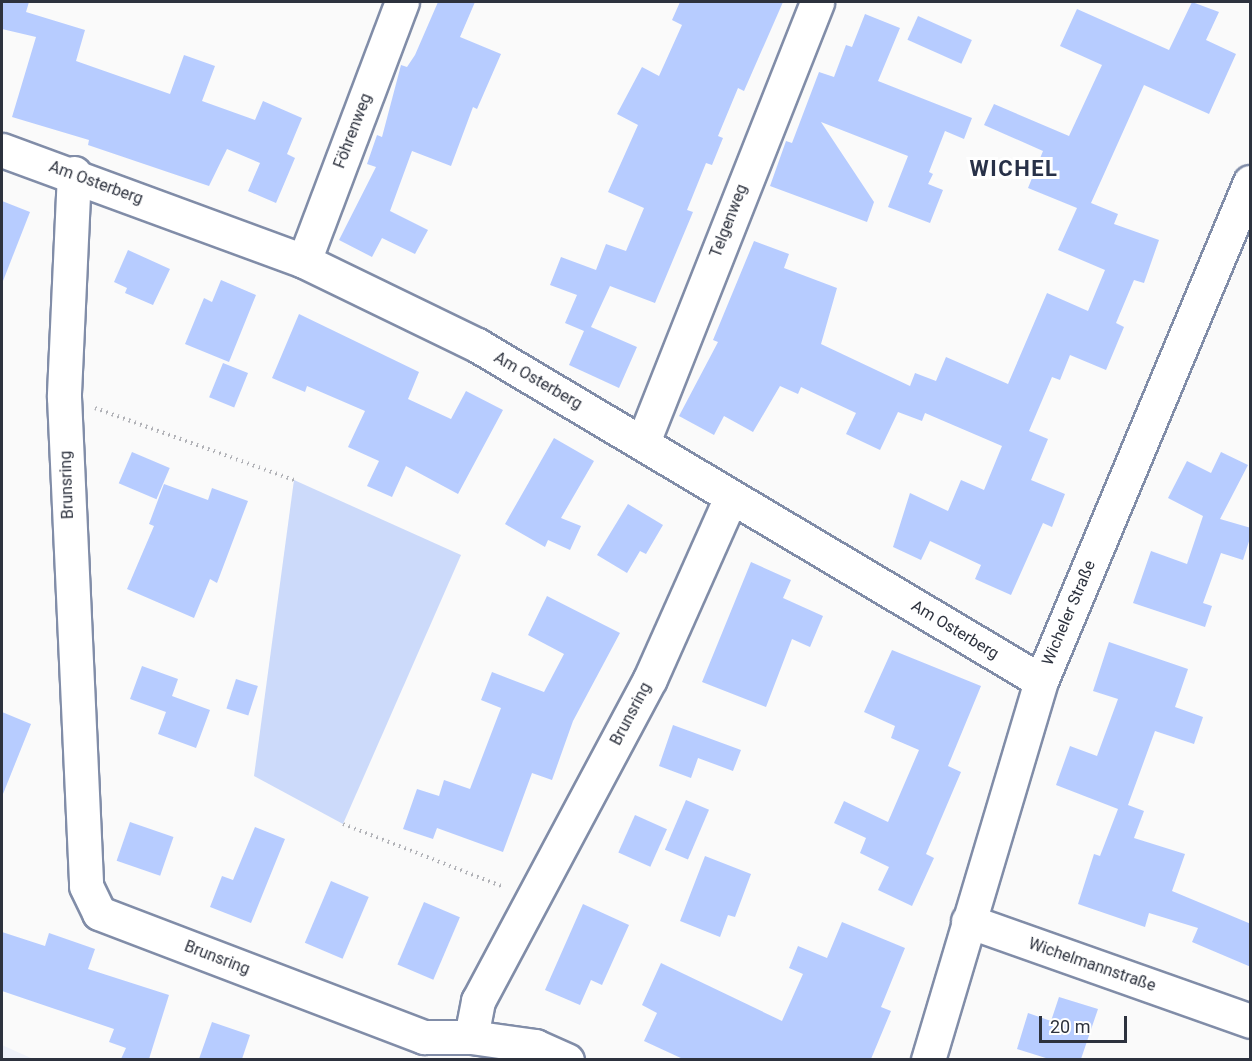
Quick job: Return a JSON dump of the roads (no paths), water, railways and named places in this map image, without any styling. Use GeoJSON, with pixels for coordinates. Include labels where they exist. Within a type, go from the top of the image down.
{"type":"FeatureCollection","features":[{"type":"Feature","properties":{"kind":"street","name":"Föhrenweg"},"geometry":{"type":"LineString","coordinates":[[304,261],[402,2]]}},
{"type":"Feature","properties":{"kind":"street","name":"Telgenweg"},"geometry":{"type":"LineString","coordinates":[[643,442],[817,2]]}},
{"type":"Feature","properties":{"kind":"street","name":"Am Osterberg"},"geometry":{"type":"LineString","coordinates":[[2,150],[74,173],[304,261],[477,345],[1041,681]]}},
{"type":"Feature","properties":{"kind":"street","name":"Brunsring"},"geometry":{"type":"LineString","coordinates":[[74,173],[64,397],[86,886],[99,913],[424,1037],[471,1036],[478,1001],[650,679],[731,496]]}},
{"type":"Feature","properties":{"kind":"street","name":"Wicheler Straße"},"geometry":{"type":"LineString","coordinates":[[928,1059],[1041,681],[1240,230],[1251,182]]}},
{"type":"Feature","properties":{"kind":"street","name":"Wichelmannstraße"},"geometry":{"type":"LineString","coordinates":[[968,921],[1251,1021]]}},
{"type":"Feature","properties":{"kind":"street"},"geometry":{"type":"LineString","coordinates":[[471,1036],[535,1046],[567,1059]]}},
{"type":"Feature","properties":{"kind":"district","name":"WICHEL"},"geometry":{"type":"Point","coordinates":[1014,169]}}]}
